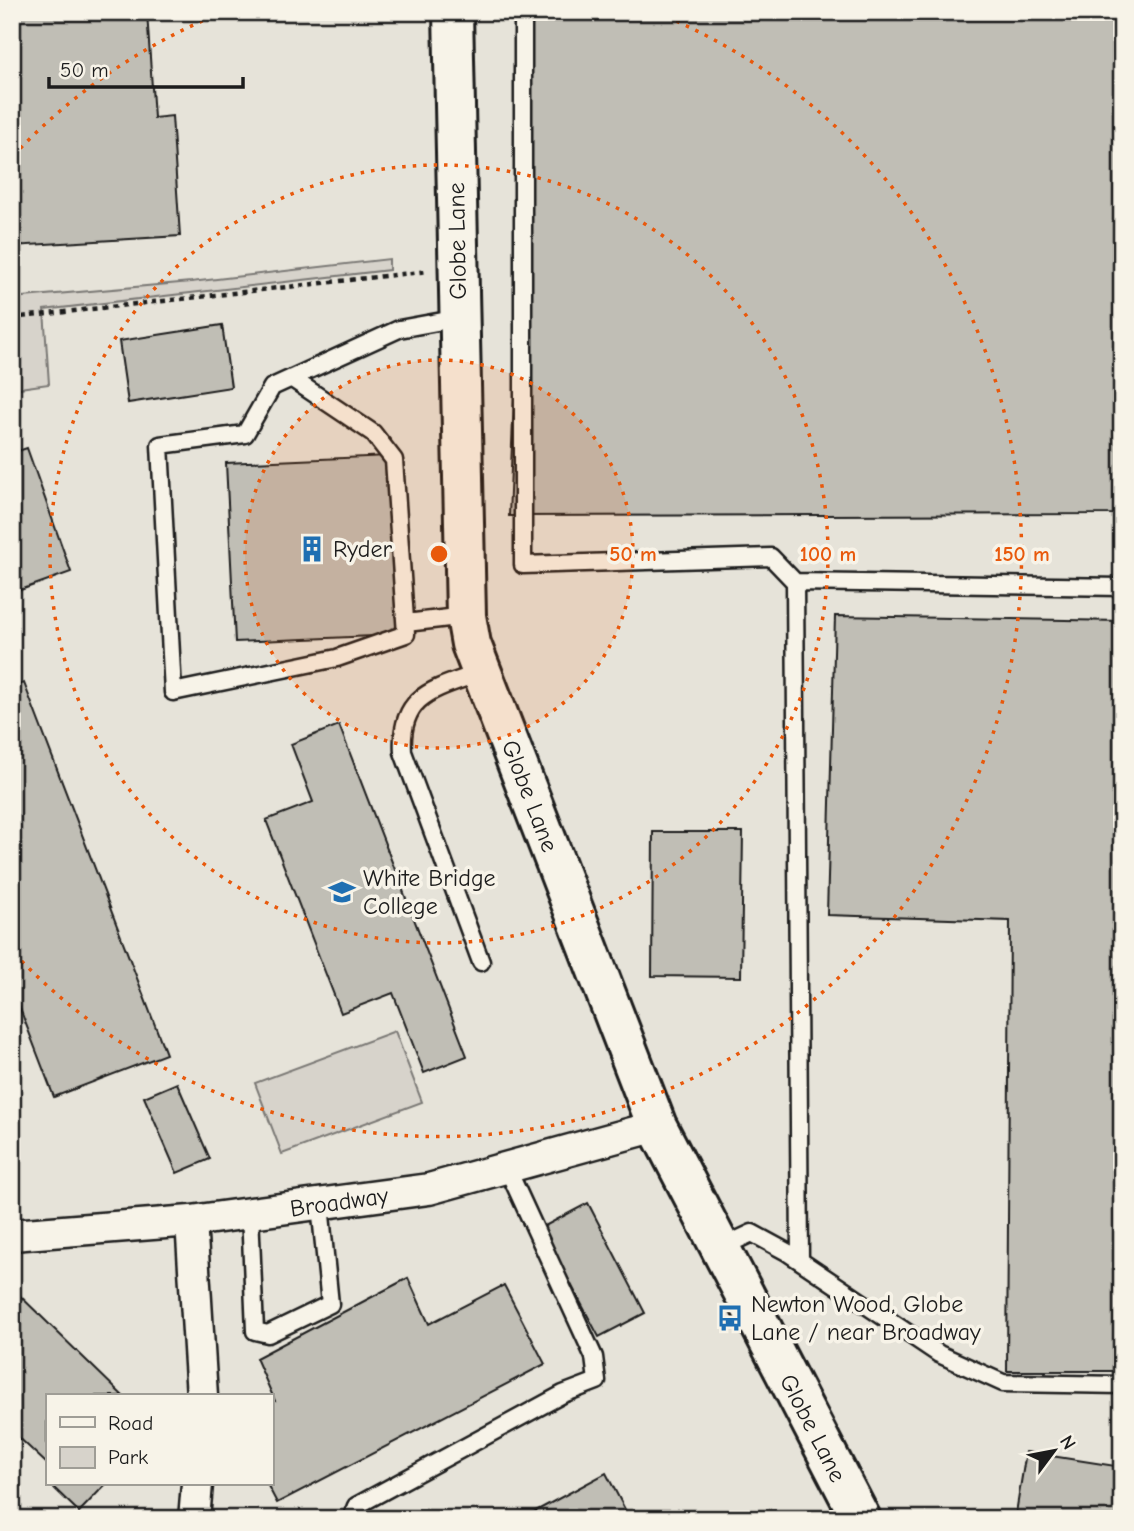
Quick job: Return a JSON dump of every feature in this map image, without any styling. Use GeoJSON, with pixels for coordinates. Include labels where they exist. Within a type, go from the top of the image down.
{"type":"FeatureCollection","features":[{"type":"Feature","properties":{"kind":"street","name":"Globe Lane"},"geometry":{"type":"LineString","coordinates":[[453,12],[466,616],[482,672],[657,1126],[856,1517]]}},
{"type":"Feature","properties":{"kind":"street","name":"Broadway"},"geometry":{"type":"LineString","coordinates":[[12,1235],[191,1221],[429,1189],[508,1170],[657,1126]]}},
{"type":"Feature","properties":{"kind":"street"},"geometry":{"type":"LineString","coordinates":[[191,1221],[202,1394]]}},
{"type":"Feature","properties":{"kind":"street"},"geometry":{"type":"LineString","coordinates":[[194,1519],[197,1486]]}},
{"type":"Feature","properties":{"kind":"lane"},"geometry":{"type":"LineString","coordinates":[[523,12],[523,565],[771,557],[795,582],[800,1260]]}},
{"type":"Feature","properties":{"kind":"lane"},"geometry":{"type":"LineString","coordinates":[[291,378],[373,433],[394,460],[407,634],[337,657],[173,692],[160,445],[245,434],[272,387],[291,378],[399,329],[459,317]]}},
{"type":"Feature","properties":{"kind":"lane"},"geometry":{"type":"LineString","coordinates":[[795,582],[1122,587]]}},
{"type":"Feature","properties":{"kind":"lane"},"geometry":{"type":"LineString","coordinates":[[406,623],[466,616]]}},
{"type":"Feature","properties":{"kind":"lane"},"geometry":{"type":"LineString","coordinates":[[481,962],[404,752],[402,733],[414,703],[426,692],[482,672]]}},
{"type":"Feature","properties":{"kind":"lane"},"geometry":{"type":"LineString","coordinates":[[351,1519],[356,1506],[563,1394],[597,1381],[594,1357],[508,1170]]}},
{"type":"Feature","properties":{"kind":"lane"},"geometry":{"type":"LineString","coordinates":[[250,1213],[255,1331],[268,1334],[330,1304],[320,1205]]}},
{"type":"Feature","properties":{"kind":"lane"},"geometry":{"type":"LineString","coordinates":[[720,1248],[752,1233],[800,1260],[939,1354],[1003,1383],[1122,1385]]}},
{"type":"Feature","properties":{"kind":"path"},"geometry":{"type":"LineString","coordinates":[[12,318],[458,268]]}},
{"type":"Feature","properties":{"kind":"shaded area"},"geometry":{"type":"Polygon","coordinates":[[[12,12],[1122,12],[1122,1519],[12,1519],[12,12]]]}},
{"type":"Feature","properties":{"kind":"green space"},"geometry":{"type":"Polygon","coordinates":[[[389,259],[389,270],[44,310],[49,384],[12,389],[12,298],[191,282],[389,259]]]}},
{"type":"Feature","properties":{"kind":"green space"},"geometry":{"type":"Polygon","coordinates":[[[395,1031],[422,1102],[282,1154],[255,1083],[395,1031]]]}},
{"type":"Feature","properties":{"kind":"building"},"geometry":{"type":"Polygon","coordinates":[[[12,12],[147,12],[154,118],[172,116],[180,236],[12,246],[12,12]]]}},
{"type":"Feature","properties":{"kind":"building"},"geometry":{"type":"Polygon","coordinates":[[[530,12],[1122,12],[1122,514],[509,516],[530,12]]]}},
{"type":"Feature","properties":{"kind":"building"},"geometry":{"type":"Polygon","coordinates":[[[222,325],[231,387],[128,403],[119,341],[222,325]]]}},
{"type":"Feature","properties":{"kind":"building"},"geometry":{"type":"Polygon","coordinates":[[[27,448],[71,572],[12,593],[12,453],[27,448]]]}},
{"type":"Feature","properties":{"kind":"building","name":"Ryder"},"geometry":{"type":"Polygon","coordinates":[[[389,456],[397,635],[235,642],[226,463],[389,456]]]}},
{"type":"Feature","properties":{"kind":"building"},"geometry":{"type":"Polygon","coordinates":[[[835,616],[1122,621],[1122,1371],[1007,1371],[1010,921],[827,915],[835,616]]]}},
{"type":"Feature","properties":{"kind":"building"},"geometry":{"type":"Polygon","coordinates":[[[24,683],[166,1054],[54,1097],[12,988],[12,687],[24,683]]]}},
{"type":"Feature","properties":{"kind":"building"},"geometry":{"type":"Polygon","coordinates":[[[339,725],[467,1056],[424,1073],[393,993],[341,1013],[266,820],[313,802],[291,744],[339,725]]]}},
{"type":"Feature","properties":{"kind":"building"},"geometry":{"type":"Polygon","coordinates":[[[653,832],[743,832],[741,977],[652,976],[653,832]]]}},
{"type":"Feature","properties":{"kind":"building"},"geometry":{"type":"Polygon","coordinates":[[[177,1083],[210,1159],[177,1173],[144,1097],[177,1083]]]}},
{"type":"Feature","properties":{"kind":"building"},"geometry":{"type":"Polygon","coordinates":[[[588,1203],[645,1313],[599,1337],[541,1228],[588,1203]]]}},
{"type":"Feature","properties":{"kind":"building"},"geometry":{"type":"Polygon","coordinates":[[[408,1278],[429,1324],[504,1285],[545,1364],[277,1503],[268,1486],[273,1486],[275,1401],[256,1358],[408,1278]]]}},
{"type":"Feature","properties":{"kind":"building"},"geometry":{"type":"Polygon","coordinates":[[[12,1288],[121,1394],[46,1394],[46,1463],[12,1431],[12,1288]]]}},
{"type":"Feature","properties":{"kind":"building"},"geometry":{"type":"Polygon","coordinates":[[[1026,1452],[1122,1467],[1122,1519],[1015,1519],[1026,1452]]]}},
{"type":"Feature","properties":{"kind":"building"},"geometry":{"type":"Polygon","coordinates":[[[606,1473],[630,1519],[521,1519],[606,1473]]]}},
{"type":"Feature","properties":{"kind":"building"},"geometry":{"type":"Polygon","coordinates":[[[52,1486],[104,1486],[79,1512],[52,1486]]]}},
{"type":"Feature","properties":{"kind":"place","name":"Ryder"},"geometry":{"type":"Point","coordinates":[312,549]}},
{"type":"Feature","properties":{"kind":"place","name":"White Bridge College"},"geometry":{"type":"Point","coordinates":[342,892]}},
{"type":"Feature","properties":{"kind":"place","name":"Newton Wood, Globe Lane / near Broadway"},"geometry":{"type":"Point","coordinates":[730,1318]}}]}
